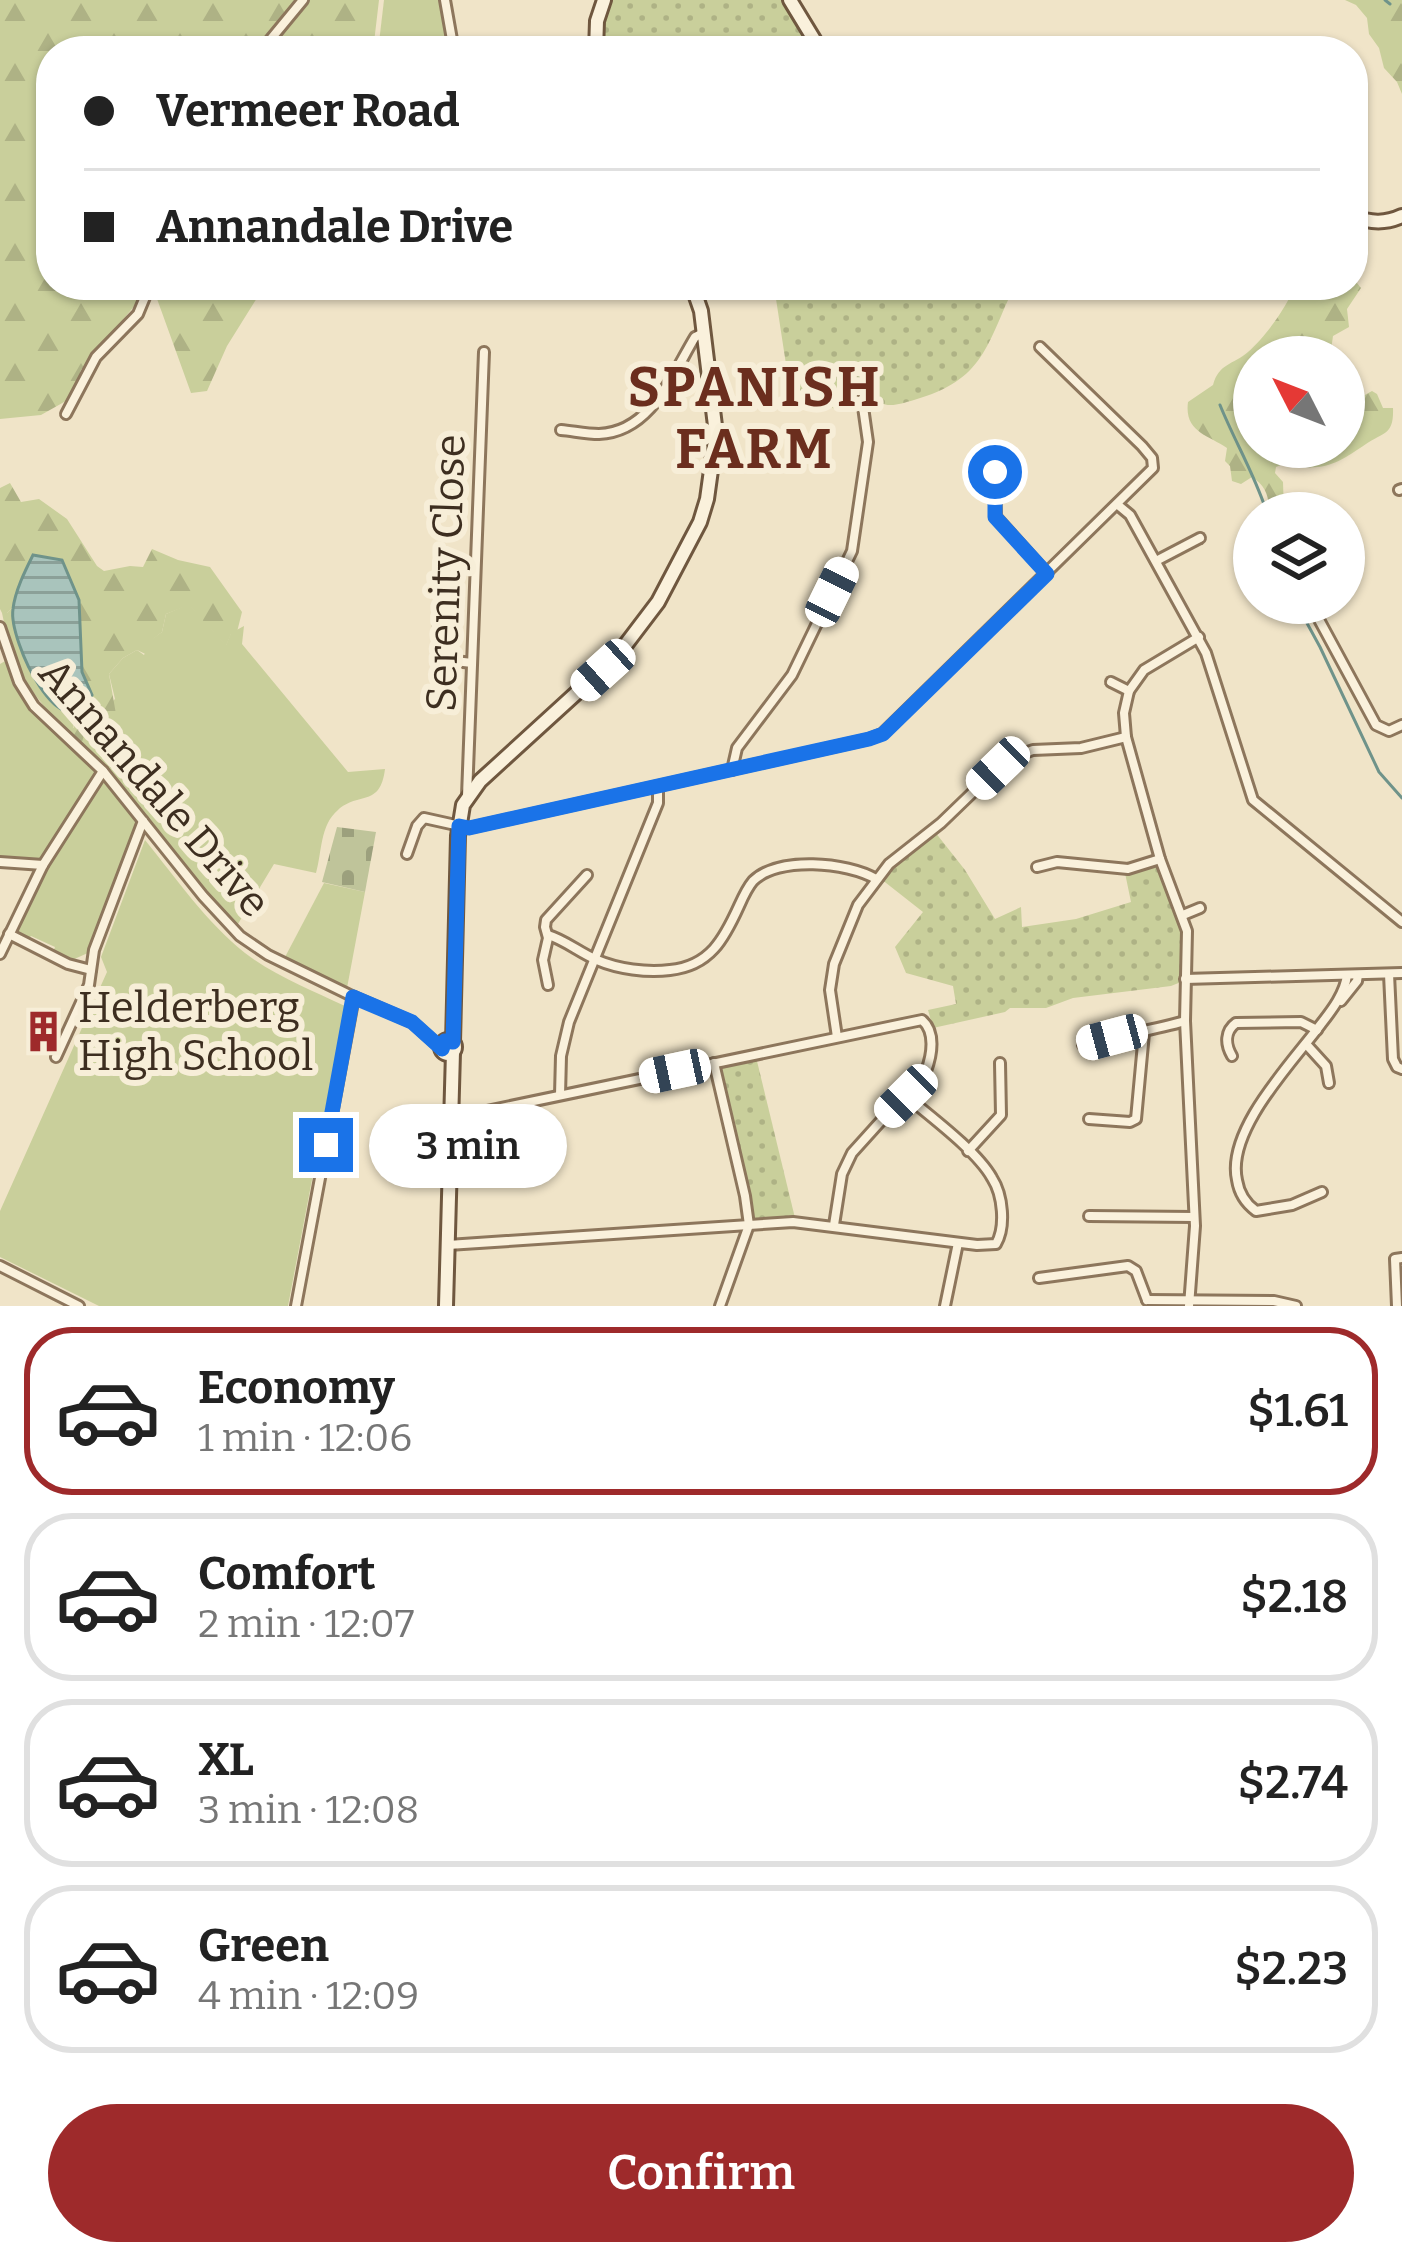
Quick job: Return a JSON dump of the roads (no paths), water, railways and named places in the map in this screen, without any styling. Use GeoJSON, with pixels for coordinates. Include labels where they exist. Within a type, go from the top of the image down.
{"type":"FeatureCollection","features":[{"type":"Feature","properties":{"kind":"street"},"geometry":{"type":"LineString","coordinates":[[273,36],[303,0]]}},
{"type":"Feature","properties":{"kind":"street"},"geometry":{"type":"LineString","coordinates":[[445,0],[451,36]]}},
{"type":"Feature","properties":{"kind":"street"},"geometry":{"type":"LineString","coordinates":[[596,36],[604,0]]}},
{"type":"Feature","properties":{"kind":"street"},"geometry":{"type":"LineString","coordinates":[[790,0],[811,36]]}},
{"type":"Feature","properties":{"kind":"street"},"geometry":{"type":"LineString","coordinates":[[1368,220],[1387,222],[1402,216]]}},
{"type":"Feature","properties":{"kind":"street"},"geometry":{"type":"LineString","coordinates":[[66,414],[96,356],[137,314],[143,300]]}},
{"type":"Feature","properties":{"kind":"street"},"geometry":{"type":"LineString","coordinates":[[446,1306],[453,1076],[446,1043],[459,826],[467,797],[480,781],[617,656],[658,602],[705,510],[716,447],[704,333],[696,300]]}},
{"type":"Feature","properties":{"kind":"street"},"geometry":{"type":"LineString","coordinates":[[561,430],[604,434],[637,420],[660,397],[695,337],[704,333]]}},
{"type":"Feature","properties":{"kind":"street"},"geometry":{"type":"LineString","coordinates":[[407,854],[423,818],[469,828],[883,734],[1152,470],[1154,461],[1142,446],[1040,346]]}},
{"type":"Feature","properties":{"kind":"street","name":"Serenity Close"},"geometry":{"type":"LineString","coordinates":[[467,797],[484,352]]}},
{"type":"Feature","properties":{"kind":"street"},"geometry":{"type":"LineString","coordinates":[[732,770],[737,748],[792,675],[852,551],[868,442],[862,400]]}},
{"type":"Feature","properties":{"kind":"street"},"geometry":{"type":"LineString","coordinates":[[995,472],[995,517],[1047,574]]}},
{"type":"Feature","properties":{"kind":"street"},"geometry":{"type":"LineString","coordinates":[[1118,504],[1130,514],[1199,637],[1253,800],[1402,922]]}},
{"type":"Feature","properties":{"kind":"street"},"geometry":{"type":"LineString","coordinates":[[1156,561],[1200,538]]}},
{"type":"Feature","properties":{"kind":"street"},"geometry":{"type":"LineString","coordinates":[[439,619],[438,659],[472,663]]}},
{"type":"Feature","properties":{"kind":"street"},"geometry":{"type":"LineString","coordinates":[[1321,624],[1376,724],[1389,731],[1402,724]]}},
{"type":"Feature","properties":{"kind":"street","name":"Annandale Drive"},"geometry":{"type":"LineString","coordinates":[[0,627],[19,682],[34,706],[103,771],[224,921],[250,945],[409,1020],[446,1043]]}},
{"type":"Feature","properties":{"kind":"street"},"geometry":{"type":"LineString","coordinates":[[1189,1304],[1194,1217],[1187,932],[1160,859],[1126,737],[1124,713],[1129,691],[1149,665],[1199,637]]}},
{"type":"Feature","properties":{"kind":"street"},"geometry":{"type":"LineString","coordinates":[[1112,682],[1129,691]]}},
{"type":"Feature","properties":{"kind":"street"},"geometry":{"type":"LineString","coordinates":[[836,1036],[830,999],[832,972],[848,925],[876,879],[904,850],[941,824],[1013,758],[1033,750],[1082,748],[1126,737]]}},
{"type":"Feature","properties":{"kind":"street"},"geometry":{"type":"LineString","coordinates":[[0,954],[43,865],[103,771]]}},
{"type":"Feature","properties":{"kind":"street"},"geometry":{"type":"LineString","coordinates":[[560,1095],[566,1033],[658,803],[658,786]]}},
{"type":"Feature","properties":{"kind":"street"},"geometry":{"type":"LineString","coordinates":[[56,1057],[89,985],[93,957],[143,820]]}},
{"type":"Feature","properties":{"kind":"street"},"geometry":{"type":"LineString","coordinates":[[1037,867],[1057,862],[1128,869],[1160,859]]}},
{"type":"Feature","properties":{"kind":"street"},"geometry":{"type":"LineString","coordinates":[[0,862],[43,865]]}},
{"type":"Feature","properties":{"kind":"street"},"geometry":{"type":"LineString","coordinates":[[547,940],[564,943],[596,960],[650,971],[675,970],[695,964],[720,944],[751,884],[770,872],[828,863],[876,879]]}},
{"type":"Feature","properties":{"kind":"street"},"geometry":{"type":"LineString","coordinates":[[548,985],[544,927],[549,915],[587,875]]}},
{"type":"Feature","properties":{"kind":"street"},"geometry":{"type":"LineString","coordinates":[[1183,915],[1200,908]]}},
{"type":"Feature","properties":{"kind":"street"},"geometry":{"type":"LineString","coordinates":[[9,934],[68,964],[91,970]]}},
{"type":"Feature","properties":{"kind":"street"},"geometry":{"type":"LineString","coordinates":[[76,964],[93,957]]}},
{"type":"Feature","properties":{"kind":"street"},"geometry":{"type":"LineString","coordinates":[[1185,980],[1402,973]]}},
{"type":"Feature","properties":{"kind":"street"},"geometry":{"type":"LineString","coordinates":[[1322,1192],[1292,1205],[1256,1211],[1244,1200],[1234,1166],[1247,1123],[1358,974]]}},
{"type":"Feature","properties":{"kind":"street"},"geometry":{"type":"LineString","coordinates":[[1389,974],[1393,1059],[1402,1069]]}},
{"type":"Feature","properties":{"kind":"street"},"geometry":{"type":"LineString","coordinates":[[1335,1005],[1348,981],[1346,975]]}},
{"type":"Feature","properties":{"kind":"street"},"geometry":{"type":"LineString","coordinates":[[296,1306],[353,997]]}},
{"type":"Feature","properties":{"kind":"street"},"geometry":{"type":"LineString","coordinates":[[453,1118],[918,1019],[927,1024],[931,1036],[929,1064],[846,1163],[834,1226]]}},
{"type":"Feature","properties":{"kind":"street"},"geometry":{"type":"LineString","coordinates":[[1083,1045],[1186,1022]]}},
{"type":"Feature","properties":{"kind":"street"},"geometry":{"type":"LineString","coordinates":[[1232,1056],[1227,1045],[1229,1030],[1239,1022],[1295,1022],[1316,1030]]}},
{"type":"Feature","properties":{"kind":"street"},"geometry":{"type":"LineString","coordinates":[[1089,1119],[1130,1122],[1136,1118],[1144,1033]]}},
{"type":"Feature","properties":{"kind":"street"},"geometry":{"type":"LineString","coordinates":[[1306,1044],[1326,1066],[1329,1083]]}},
{"type":"Feature","properties":{"kind":"street"},"geometry":{"type":"LineString","coordinates":[[714,1063],[749,1225],[720,1306]]}},
{"type":"Feature","properties":{"kind":"street"},"geometry":{"type":"LineString","coordinates":[[968,1151],[1001,1115],[1000,1063]]}},
{"type":"Feature","properties":{"kind":"street"},"geometry":{"type":"LineString","coordinates":[[448,1245],[793,1222],[993,1245],[1002,1229],[996,1184],[968,1151],[906,1096]]}},
{"type":"Feature","properties":{"kind":"street"},"geometry":{"type":"LineString","coordinates":[[1089,1216],[1194,1217]]}},
{"type":"Feature","properties":{"kind":"street"},"geometry":{"type":"LineString","coordinates":[[945,1306],[958,1243]]}},
{"type":"Feature","properties":{"kind":"street"},"geometry":{"type":"LineString","coordinates":[[1398,1296],[1395,1259],[1402,1258]]}},
{"type":"Feature","properties":{"kind":"street"},"geometry":{"type":"LineString","coordinates":[[0,1266],[79,1306]]}},
{"type":"Feature","properties":{"kind":"street"},"geometry":{"type":"LineString","coordinates":[[1039,1278],[1129,1266],[1136,1271],[1144,1303],[1274,1301],[1296,1306]]}},
{"type":"Feature","properties":{"kind":"water"},"geometry":{"type":"Polygon","coordinates":[[[33,555],[62,560],[79,600],[82,672],[92,695],[80,710],[67,712],[53,703],[19,644],[13,609],[33,555]]]}},
{"type":"Feature","properties":{"kind":"waterway"},"geometry":{"type":"LineString","coordinates":[[1385,0],[1390,4]]}},
{"type":"Feature","properties":{"kind":"waterway"},"geometry":{"type":"LineString","coordinates":[[1220,405],[1260,492]]}},
{"type":"Feature","properties":{"kind":"waterway"},"geometry":{"type":"LineString","coordinates":[[1307,624],[1379,772],[1402,798]]}},
{"type":"Feature","properties":{"kind":"place","name":"Helderberg High School"},"geometry":{"type":"Point","coordinates":[44,1031]}},
{"type":"Feature","properties":{"kind":"district","name":"SPANISH FARM"},"geometry":{"type":"Point","coordinates":[755,418]}}]}
